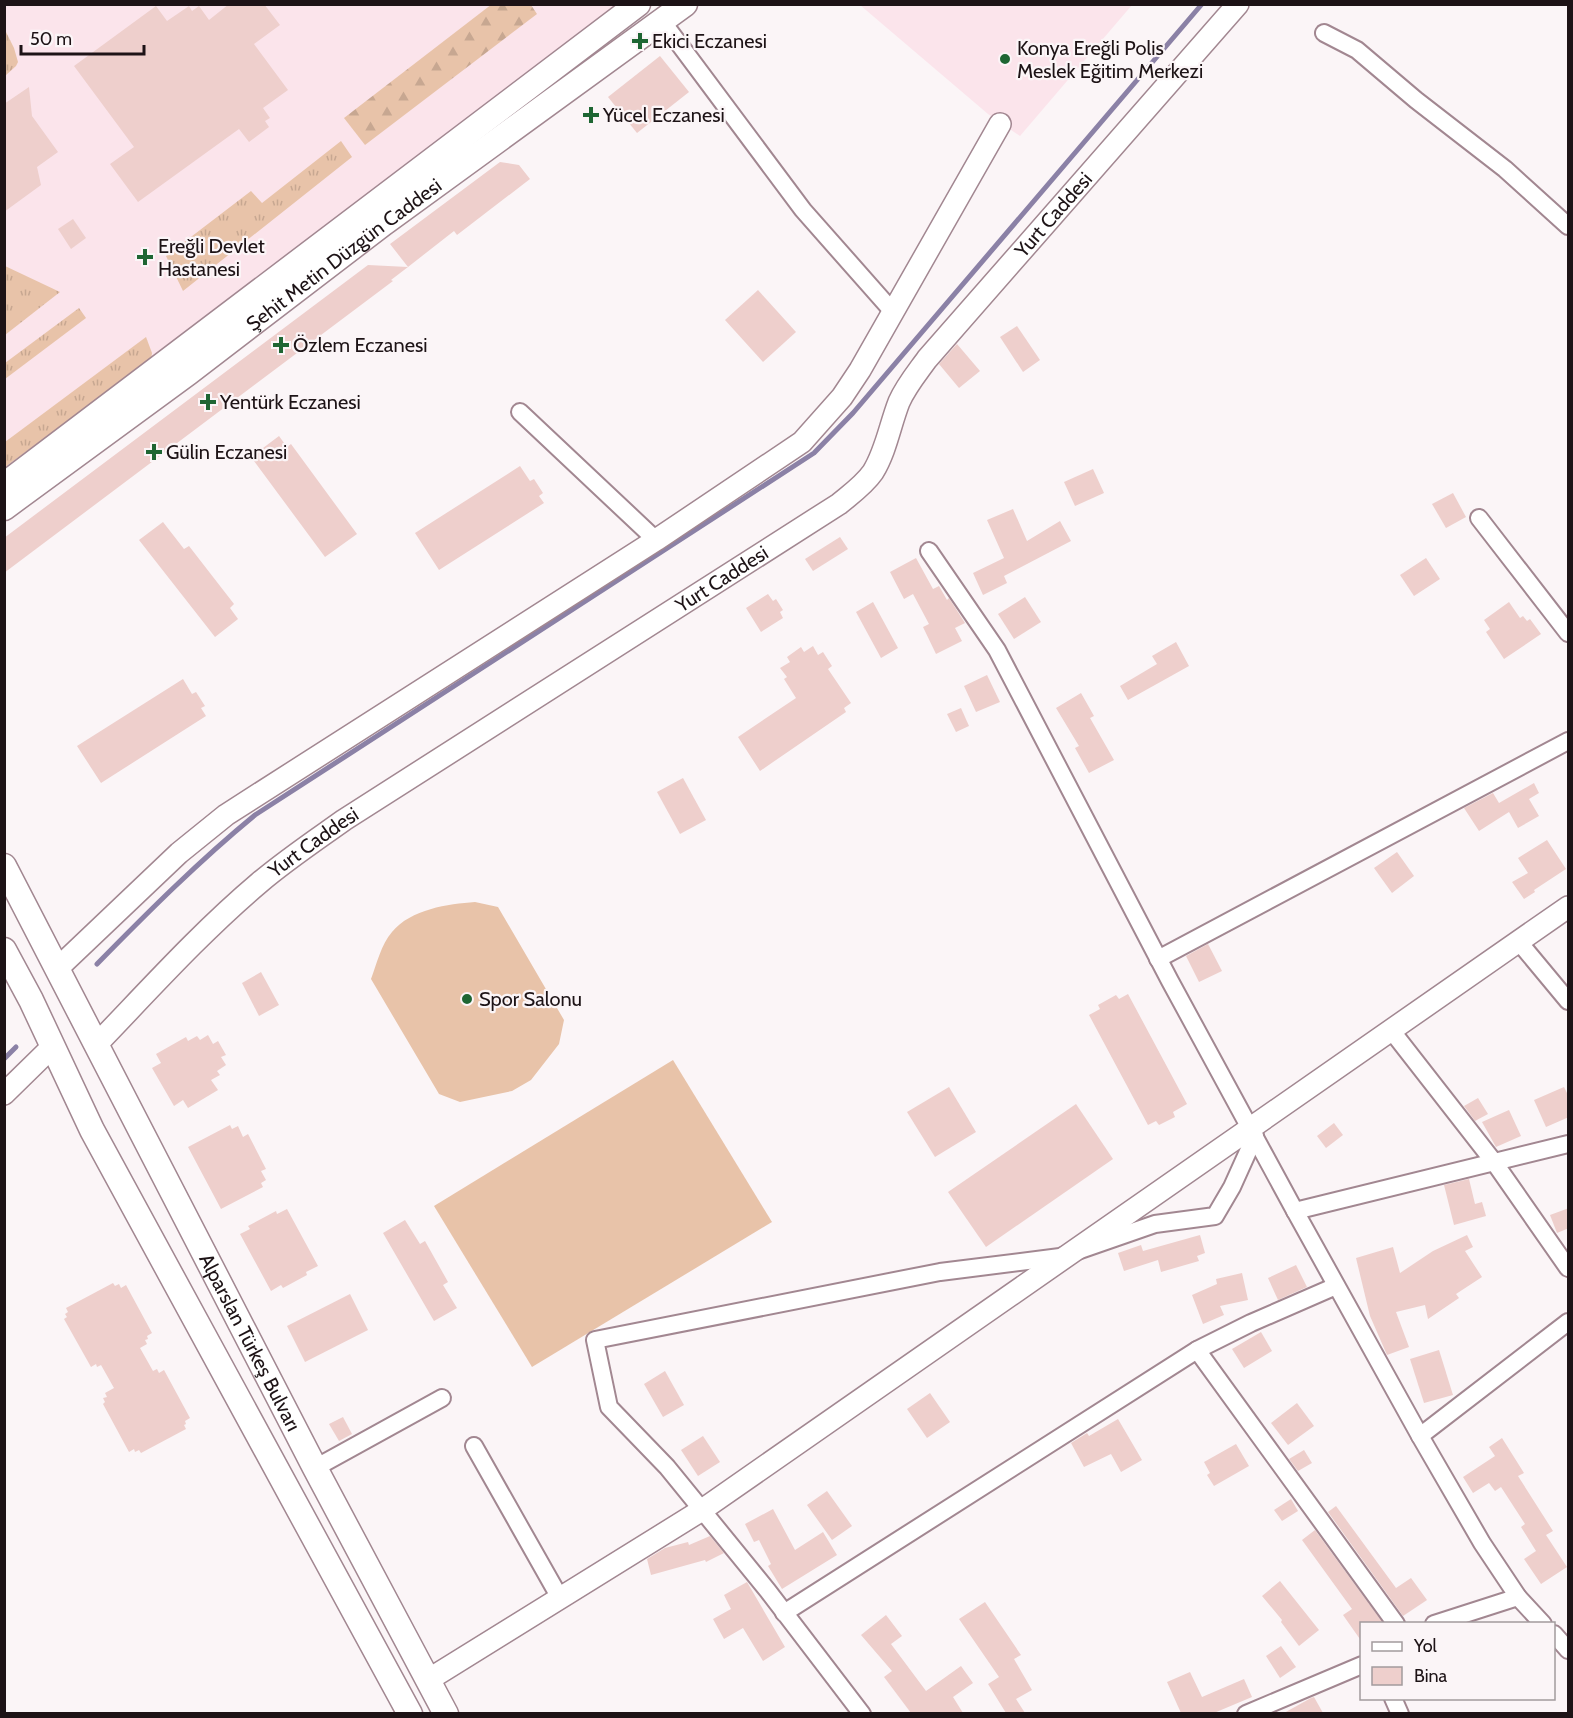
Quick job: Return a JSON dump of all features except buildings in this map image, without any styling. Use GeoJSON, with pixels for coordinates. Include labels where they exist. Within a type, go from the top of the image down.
{"type":"FeatureCollection","features":[{"type":"Feature","properties":{"kind":"main road","name":"Şehit Metin Düzgün Caddesi"},"geometry":{"type":"LineString","coordinates":[[4,485],[638,4]]}},
{"type":"Feature","properties":{"kind":"main road","name":"Şehit Metin Düzgün Caddesi"},"geometry":{"type":"LineString","coordinates":[[4,508],[188,373],[384,223],[685,4]]}},
{"type":"Feature","properties":{"kind":"main road","name":"Alparslan Türkeş Bulvarı"},"geometry":{"type":"LineString","coordinates":[[4,866],[315,1468],[446,1713]]}},
{"type":"Feature","properties":{"kind":"main road"},"geometry":{"type":"LineString","coordinates":[[4,950],[31,1000],[92,1130],[410,1713]]}},
{"type":"Feature","properties":{"kind":"street","name":"Yurt Caddesi"},"geometry":{"type":"LineString","coordinates":[[96,1045],[208,930],[259,883],[294,856],[345,820],[839,504],[858,489],[872,474],[880,458],[900,400],[927,359],[1238,4]]}},
{"type":"Feature","properties":{"kind":"street"},"geometry":{"type":"LineString","coordinates":[[663,21],[803,210],[894,313]]}},
{"type":"Feature","properties":{"kind":"street"},"geometry":{"type":"LineString","coordinates":[[1324,33],[1357,50],[1416,100],[1505,169],[1569,226]]}},
{"type":"Feature","properties":{"kind":"street"},"geometry":{"type":"LineString","coordinates":[[58,968],[179,853],[226,815],[656,540],[801,442],[842,397],[894,313],[1000,124]]}},
{"type":"Feature","properties":{"kind":"street"},"geometry":{"type":"LineString","coordinates":[[520,412],[656,540]]}},
{"type":"Feature","properties":{"kind":"street"},"geometry":{"type":"LineString","coordinates":[[1479,518],[1569,633]]}},
{"type":"Feature","properties":{"kind":"street"},"geometry":{"type":"LineString","coordinates":[[929,551],[997,650],[1158,959],[1420,1436],[1482,1543],[1518,1596],[1542,1622]]}},
{"type":"Feature","properties":{"kind":"street"},"geometry":{"type":"LineString","coordinates":[[1158,959],[1569,741]]}},
{"type":"Feature","properties":{"kind":"street"},"geometry":{"type":"LineString","coordinates":[[428,1680],[702,1510],[1069,1254],[1252,1132],[1391,1030],[1569,907]]}},
{"type":"Feature","properties":{"kind":"street"},"geometry":{"type":"LineString","coordinates":[[1519,942],[1569,1001]]}},
{"type":"Feature","properties":{"kind":"street"},"geometry":{"type":"LineString","coordinates":[[1391,1030],[1494,1162],[1569,1268]]}},
{"type":"Feature","properties":{"kind":"street"},"geometry":{"type":"LineString","coordinates":[[4,1094],[53,1046]]}},
{"type":"Feature","properties":{"kind":"street"},"geometry":{"type":"LineString","coordinates":[[862,1713],[667,1467],[609,1407],[595,1340],[940,1272],[1060,1257],[1155,1224],[1215,1216],[1232,1187],[1252,1132]]}},
{"type":"Feature","properties":{"kind":"street"},"geometry":{"type":"LineString","coordinates":[[1295,1211],[1569,1144]]}},
{"type":"Feature","properties":{"kind":"street"},"geometry":{"type":"LineString","coordinates":[[784,1612],[1197,1350],[1251,1323],[1336,1286]]}},
{"type":"Feature","properties":{"kind":"street"},"geometry":{"type":"LineString","coordinates":[[1420,1436],[1569,1322]]}},
{"type":"Feature","properties":{"kind":"street"},"geometry":{"type":"LineString","coordinates":[[1197,1350],[1395,1622]]}},
{"type":"Feature","properties":{"kind":"street"},"geometry":{"type":"LineString","coordinates":[[315,1468],[442,1398]]}},
{"type":"Feature","properties":{"kind":"street"},"geometry":{"type":"LineString","coordinates":[[474,1446],[560,1598]]}},
{"type":"Feature","properties":{"kind":"street"},"geometry":{"type":"LineString","coordinates":[[1437,1622],[1518,1596]]}},
{"type":"Feature","properties":{"kind":"street"},"geometry":{"type":"LineString","coordinates":[[1555,1635],[1569,1650]]}},
{"type":"Feature","properties":{"kind":"street"},"geometry":{"type":"LineString","coordinates":[[1246,1713],[1360,1666]]}},
{"type":"Feature","properties":{"kind":"shaded area","name":"Ereğli Devlet Hastanesi"},"geometry":{"type":"Polygon","coordinates":[[[5,5],[620,5],[151,360],[5,467],[5,5]]]}},
{"type":"Feature","properties":{"kind":"shaded area","name":"Konya Ereğli Polis Meslek Eğitim Merkezi"},"geometry":{"type":"Polygon","coordinates":[[[860,5],[1132,5],[1020,136],[988,114],[860,5]]]}},
{"type":"Feature","properties":{"kind":"green space"},"geometry":{"type":"Polygon","coordinates":[[[492,4],[531,5],[537,14],[365,145],[344,118],[492,4]]]}},
{"type":"Feature","properties":{"kind":"green space"},"geometry":{"type":"Polygon","coordinates":[[[5,30],[18,62],[5,76],[5,30]]]}},
{"type":"Feature","properties":{"kind":"green space"},"geometry":{"type":"Polygon","coordinates":[[[341,141],[352,157],[183,291],[166,256],[251,191],[262,203],[341,141]]]}},
{"type":"Feature","properties":{"kind":"green space"},"geometry":{"type":"Polygon","coordinates":[[[5,266],[60,292],[5,335],[5,266]]]}},
{"type":"Feature","properties":{"kind":"green space"},"geometry":{"type":"Polygon","coordinates":[[[79,308],[86,318],[5,379],[5,363],[79,308]]]}},
{"type":"Feature","properties":{"kind":"green space"},"geometry":{"type":"Polygon","coordinates":[[[146,337],[152,353],[151,360],[5,467],[5,442],[146,337]]]}},
{"type":"Feature","properties":{"kind":"green space","name":"Spor Salonu"},"geometry":{"type":"Polygon","coordinates":[[[475,902],[498,907],[564,1020],[559,1044],[531,1080],[512,1091],[460,1102],[439,1094],[371,979],[385,943],[400,924],[430,909],[475,902]]]}},
{"type":"Feature","properties":{"kind":"green space"},"geometry":{"type":"Polygon","coordinates":[[[673,1060],[772,1222],[532,1367],[434,1206],[673,1060]]]}},
{"type":"Feature","properties":{"kind":"waterway"},"geometry":{"type":"LineString","coordinates":[[97,964],[194,869],[255,815],[814,453],[853,413],[1202,4]]}},
{"type":"Feature","properties":{"kind":"waterway"},"geometry":{"type":"LineString","coordinates":[[4,1059],[16,1047]]}},
{"type":"Feature","properties":{"kind":"place","name":"Ekici Eczanesi"},"geometry":{"type":"Point","coordinates":[640,41]}},
{"type":"Feature","properties":{"kind":"place","name":"Konya Ereğli Polis Meslek Eğitim Merkezi"},"geometry":{"type":"Point","coordinates":[1005,59]}},
{"type":"Feature","properties":{"kind":"place","name":"Yücel Eczanesi"},"geometry":{"type":"Point","coordinates":[591,115]}},
{"type":"Feature","properties":{"kind":"place","name":"Ereğli Devlet Hastanesi"},"geometry":{"type":"Point","coordinates":[145,257]}},
{"type":"Feature","properties":{"kind":"place","name":"Özlem Eczanesi"},"geometry":{"type":"Point","coordinates":[281,345]}},
{"type":"Feature","properties":{"kind":"place","name":"Yentürk Eczanesi"},"geometry":{"type":"Point","coordinates":[208,402]}},
{"type":"Feature","properties":{"kind":"place","name":"Gülin Eczanesi"},"geometry":{"type":"Point","coordinates":[154,452]}},
{"type":"Feature","properties":{"kind":"place","name":"Spor Salonu"},"geometry":{"type":"Point","coordinates":[467,999]}}]}
